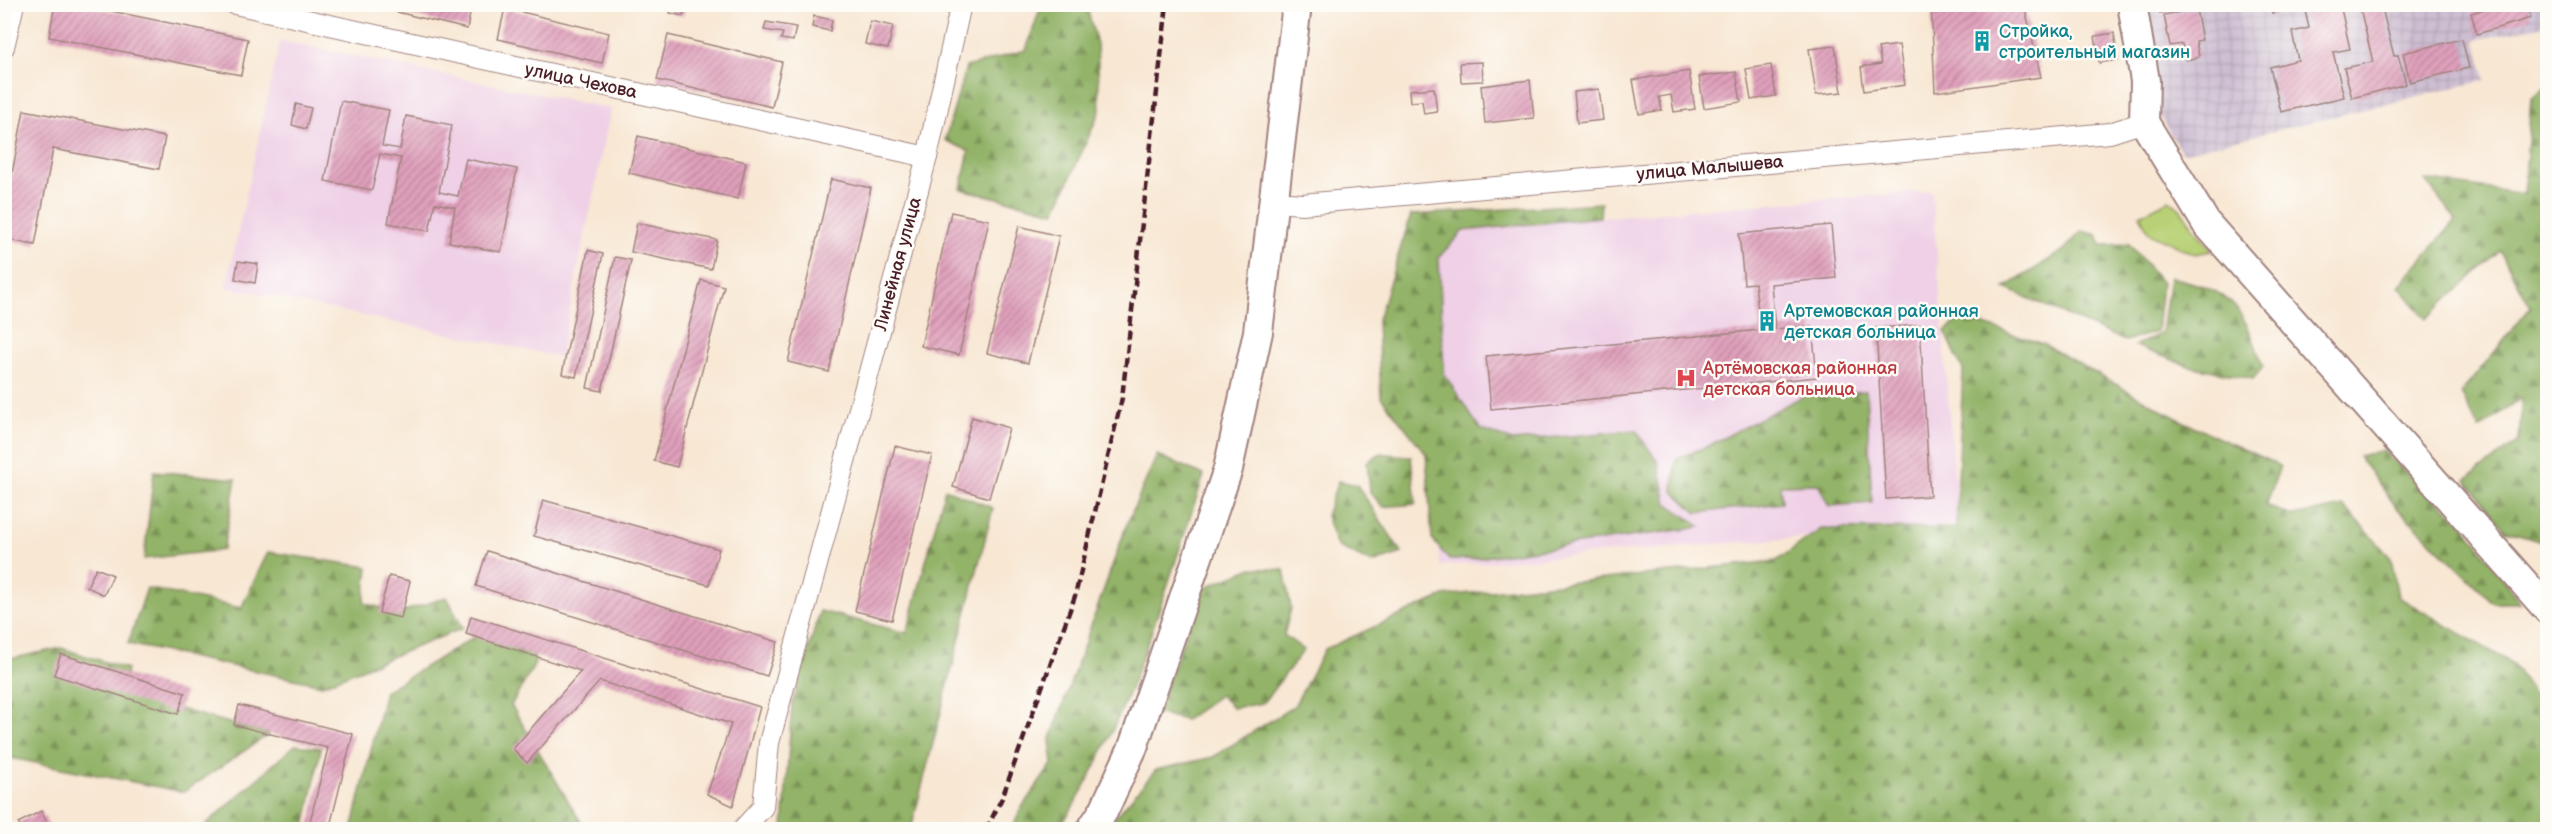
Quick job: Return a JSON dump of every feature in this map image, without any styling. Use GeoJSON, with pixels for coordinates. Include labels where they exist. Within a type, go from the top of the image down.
{"type":"FeatureCollection","features":[{"type":"Feature","properties":{"kind":"main road"},"geometry":{"type":"LineString","coordinates":[[1091,830],[1104,810],[1133,747],[1228,469],[1258,332],[1297,4]]}},
{"type":"Feature","properties":{"kind":"main road"},"geometry":{"type":"LineString","coordinates":[[2132,4],[2145,81],[2144,122],[2206,223],[2547,610]]}},
{"type":"Feature","properties":{"kind":"street"},"geometry":{"type":"LineString","coordinates":[[4,47],[15,4]]}},
{"type":"Feature","properties":{"kind":"street","name":"улица Чехова"},"geometry":{"type":"LineString","coordinates":[[235,4],[927,157]]}},
{"type":"Feature","properties":{"kind":"street","name":"Линейная улица"},"geometry":{"type":"LineString","coordinates":[[742,830],[763,807],[769,743],[927,157],[961,4]]}},
{"type":"Feature","properties":{"kind":"street","name":"улица Малышева"},"geometry":{"type":"LineString","coordinates":[[1275,202],[1302,204],[2110,133],[2144,122]]}},
{"type":"Feature","properties":{"kind":"shaded area"},"geometry":{"type":"Polygon","coordinates":[[[2547,4],[2548,24],[2475,40],[2486,80],[2182,153],[2157,112],[2141,5],[2547,4]]]}},
{"type":"Feature","properties":{"kind":"shaded area"},"geometry":{"type":"Polygon","coordinates":[[[280,41],[611,109],[560,357],[226,287],[280,41]]]}},
{"type":"Feature","properties":{"kind":"shaded area","name":"Артёмовская районная детская больница"},"geometry":{"type":"Polygon","coordinates":[[[1932,191],[1958,525],[1440,566],[1414,232],[1932,191]]]}},
{"type":"Feature","properties":{"kind":"green space"},"geometry":{"type":"Polygon","coordinates":[[[1052,4],[1086,5],[1097,44],[1100,111],[1055,212],[961,189],[969,151],[945,140],[966,67],[1026,50],[1039,12],[1052,4]]]}},
{"type":"Feature","properties":{"kind":"green space"},"geometry":{"type":"Polygon","coordinates":[[[2547,87],[2548,541],[2542,541],[2505,530],[2466,480],[2519,441],[2522,398],[2479,429],[2461,393],[2531,307],[2500,251],[2426,319],[2399,286],[2456,220],[2425,180],[2524,194],[2531,98],[2547,87]]]}},
{"type":"Feature","properties":{"kind":"green space"},"geometry":{"type":"Polygon","coordinates":[[[2169,200],[2180,209],[2212,251],[2194,254],[2149,233],[2140,215],[2169,200]]]}},
{"type":"Feature","properties":{"kind":"green space"},"geometry":{"type":"Polygon","coordinates":[[[1601,203],[1600,217],[1463,231],[1439,257],[1444,374],[1480,429],[1513,441],[1636,430],[1658,462],[1667,503],[1701,527],[1449,560],[1432,539],[1426,454],[1381,397],[1377,322],[1411,215],[1601,203]]]}},
{"type":"Feature","properties":{"kind":"green space"},"geometry":{"type":"Polygon","coordinates":[[[2082,231],[2097,235],[2101,245],[2129,244],[2162,283],[2157,332],[2125,341],[2005,288],[2064,250],[2082,231]]]}},
{"type":"Feature","properties":{"kind":"green space"},"geometry":{"type":"Polygon","coordinates":[[[2170,277],[2192,282],[2222,296],[2242,316],[2263,367],[2253,379],[2189,366],[2135,346],[2162,333],[2170,277]]]}},
{"type":"Feature","properties":{"kind":"green space"},"geometry":{"type":"Polygon","coordinates":[[[1962,318],[2043,344],[2184,422],[2280,466],[2266,506],[2293,516],[2344,506],[2391,558],[2398,597],[2513,664],[2547,714],[2547,829],[1104,830],[1156,770],[1213,757],[1294,706],[1325,649],[1443,596],[1776,561],[1821,529],[1956,528],[1963,370],[1945,331],[1962,318]]]}},
{"type":"Feature","properties":{"kind":"green space"},"geometry":{"type":"Polygon","coordinates":[[[1866,391],[1872,503],[1829,506],[1818,484],[1780,485],[1782,503],[1697,513],[1673,491],[1676,459],[1708,446],[1803,396],[1866,391]]]}},
{"type":"Feature","properties":{"kind":"green space"},"geometry":{"type":"Polygon","coordinates":[[[2383,451],[2462,522],[2520,603],[2494,603],[2398,509],[2358,456],[2383,451]]]}},
{"type":"Feature","properties":{"kind":"green space"},"geometry":{"type":"Polygon","coordinates":[[[1381,453],[1411,457],[1416,504],[1383,507],[1370,492],[1367,462],[1381,453]]]}},
{"type":"Feature","properties":{"kind":"green space"},"geometry":{"type":"Polygon","coordinates":[[[1157,455],[1204,475],[1159,612],[1125,702],[1084,788],[1059,829],[1012,829],[1022,807],[1053,763],[1050,741],[1127,524],[1157,455]]]}},
{"type":"Feature","properties":{"kind":"green space"},"geometry":{"type":"Polygon","coordinates":[[[154,471],[236,479],[223,550],[144,559],[154,471]]]}},
{"type":"Feature","properties":{"kind":"green space"},"geometry":{"type":"Polygon","coordinates":[[[1338,481],[1357,485],[1402,553],[1372,563],[1337,546],[1326,516],[1338,481]]]}},
{"type":"Feature","properties":{"kind":"green space"},"geometry":{"type":"Polygon","coordinates":[[[945,489],[993,508],[911,829],[783,829],[792,704],[820,611],[907,633],[945,489]]]}},
{"type":"Feature","properties":{"kind":"green space"},"geometry":{"type":"Polygon","coordinates":[[[268,552],[368,567],[364,603],[399,613],[447,597],[463,628],[322,685],[128,644],[147,588],[241,608],[268,552]]]}},
{"type":"Feature","properties":{"kind":"green space"},"geometry":{"type":"Polygon","coordinates":[[[1252,568],[1284,570],[1291,608],[1284,635],[1304,650],[1263,703],[1233,708],[1220,695],[1185,720],[1156,713],[1203,588],[1252,568]]]}},
{"type":"Feature","properties":{"kind":"green space"},"geometry":{"type":"Polygon","coordinates":[[[479,634],[533,645],[535,664],[511,705],[585,829],[352,830],[385,691],[479,634]]]}},
{"type":"Feature","properties":{"kind":"green space"},"geometry":{"type":"Polygon","coordinates":[[[61,648],[127,669],[122,693],[269,734],[184,792],[5,757],[5,660],[61,648]]]}},
{"type":"Feature","properties":{"kind":"green space"},"geometry":{"type":"Polygon","coordinates":[[[295,745],[321,748],[305,828],[310,829],[200,830],[295,745]]]}},
{"type":"Feature","properties":{"kind":"building"},"geometry":{"type":"Polygon","coordinates":[[[55,4],[77,4],[248,39],[241,75],[49,37],[55,4]]]}},
{"type":"Feature","properties":{"kind":"building"},"geometry":{"type":"Polygon","coordinates":[[[364,4],[472,4],[467,29],[364,4]]]}},
{"type":"Feature","properties":{"kind":"building"},"geometry":{"type":"Polygon","coordinates":[[[672,4],[686,4],[683,16],[670,13],[672,4]]]}},
{"type":"Feature","properties":{"kind":"building","name":"Стройка, строительный магазин"},"geometry":{"type":"Polygon","coordinates":[[[1931,4],[2024,4],[2041,77],[1935,92],[1931,4]]]}},
{"type":"Feature","properties":{"kind":"building"},"geometry":{"type":"Polygon","coordinates":[[[2158,4],[2199,4],[2199,6],[2160,13],[2158,4]]]}},
{"type":"Feature","properties":{"kind":"building"},"geometry":{"type":"Polygon","coordinates":[[[2270,4],[2340,4],[2350,49],[2333,52],[2344,97],[2281,112],[2270,67],[2298,60],[2292,32],[2309,28],[2304,6],[2272,13],[2270,4]]]}},
{"type":"Feature","properties":{"kind":"building"},"geometry":{"type":"Polygon","coordinates":[[[2359,4],[2381,4],[2394,56],[2398,55],[2406,84],[2352,98],[2344,68],[2373,62],[2359,4]]]}},
{"type":"Feature","properties":{"kind":"building"},"geometry":{"type":"Polygon","coordinates":[[[2501,4],[2527,4],[2531,18],[2477,34],[2471,13],[2501,4]]]}},
{"type":"Feature","properties":{"kind":"building"},"geometry":{"type":"Polygon","coordinates":[[[505,8],[609,33],[602,63],[498,39],[505,8]]]}},
{"type":"Feature","properties":{"kind":"building"},"geometry":{"type":"Polygon","coordinates":[[[2196,9],[2202,40],[2196,41],[2199,57],[2186,60],[2182,44],[2170,46],[2164,15],[2196,9]]]}},
{"type":"Feature","properties":{"kind":"building"},"geometry":{"type":"Polygon","coordinates":[[[814,16],[832,20],[830,31],[812,27],[814,16]]]}},
{"type":"Feature","properties":{"kind":"building"},"geometry":{"type":"Polygon","coordinates":[[[870,21],[893,26],[888,49],[865,44],[870,21]]]}},
{"type":"Feature","properties":{"kind":"building"},"geometry":{"type":"Polygon","coordinates":[[[766,22],[796,27],[793,41],[781,39],[783,33],[764,30],[766,22]]]}},
{"type":"Feature","properties":{"kind":"building"},"geometry":{"type":"Polygon","coordinates":[[[2114,33],[2118,60],[2099,63],[2095,36],[2114,33]]]}},
{"type":"Feature","properties":{"kind":"building"},"geometry":{"type":"Polygon","coordinates":[[[668,35],[782,62],[772,107],[657,80],[668,35]]]}},
{"type":"Feature","properties":{"kind":"building"},"geometry":{"type":"Polygon","coordinates":[[[2462,39],[2469,68],[2410,82],[2403,53],[2462,39]]]}},
{"type":"Feature","properties":{"kind":"building"},"geometry":{"type":"Polygon","coordinates":[[[1899,45],[1905,85],[1864,91],[1861,67],[1881,64],[1878,48],[1899,45]]]}},
{"type":"Feature","properties":{"kind":"building"},"geometry":{"type":"Polygon","coordinates":[[[1835,46],[1842,92],[1816,95],[1809,49],[1835,46]]]}},
{"type":"Feature","properties":{"kind":"building"},"geometry":{"type":"Polygon","coordinates":[[[1482,62],[1483,81],[1461,82],[1460,63],[1482,62]]]}},
{"type":"Feature","properties":{"kind":"building"},"geometry":{"type":"Polygon","coordinates":[[[1771,65],[1776,96],[1751,100],[1746,69],[1771,65]]]}},
{"type":"Feature","properties":{"kind":"building"},"geometry":{"type":"Polygon","coordinates":[[[1689,71],[1695,109],[1674,112],[1671,95],[1659,97],[1662,110],[1639,114],[1633,80],[1689,71]]]}},
{"type":"Feature","properties":{"kind":"building"},"geometry":{"type":"Polygon","coordinates":[[[1736,72],[1741,102],[1704,108],[1699,77],[1736,72]]]}},
{"type":"Feature","properties":{"kind":"building"},"geometry":{"type":"Polygon","coordinates":[[[1530,80],[1534,118],[1485,123],[1481,86],[1530,80]]]}},
{"type":"Feature","properties":{"kind":"building"},"geometry":{"type":"Polygon","coordinates":[[[1434,88],[1437,112],[1424,114],[1422,101],[1410,102],[1409,90],[1434,88]]]}},
{"type":"Feature","properties":{"kind":"building"},"geometry":{"type":"Polygon","coordinates":[[[1599,89],[1603,120],[1577,123],[1574,92],[1599,89]]]}},
{"type":"Feature","properties":{"kind":"building"},"geometry":{"type":"Polygon","coordinates":[[[341,101],[389,110],[382,146],[400,149],[406,116],[452,125],[439,192],[458,196],[466,159],[517,169],[501,252],[449,242],[455,207],[435,203],[429,231],[388,223],[401,158],[380,154],[372,190],[325,181],[341,101]]]}},
{"type":"Feature","properties":{"kind":"building"},"geometry":{"type":"Polygon","coordinates":[[[296,104],[311,108],[306,129],[292,125],[296,104]]]}},
{"type":"Feature","properties":{"kind":"building"},"geometry":{"type":"Polygon","coordinates":[[[24,110],[165,137],[159,169],[53,149],[35,245],[4,239],[4,216],[24,110]]]}},
{"type":"Feature","properties":{"kind":"building"},"geometry":{"type":"Polygon","coordinates":[[[638,136],[746,162],[738,199],[629,173],[638,136]]]}},
{"type":"Feature","properties":{"kind":"building"},"geometry":{"type":"Polygon","coordinates":[[[831,179],[871,188],[829,372],[788,362],[831,179]]]}},
{"type":"Feature","properties":{"kind":"building"},"geometry":{"type":"Polygon","coordinates":[[[951,212],[989,220],[959,355],[921,346],[951,212]]]}},
{"type":"Feature","properties":{"kind":"building"},"geometry":{"type":"Polygon","coordinates":[[[637,223],[717,240],[711,269],[631,252],[637,223]]]}},
{"type":"Feature","properties":{"kind":"building","name":"Артемовская районная детская больница"},"geometry":{"type":"Polygon","coordinates":[[[1831,225],[1836,278],[1771,284],[1775,329],[1812,326],[1817,377],[1491,409],[1486,356],[1760,330],[1755,283],[1744,284],[1739,234],[1831,225]]]}},
{"type":"Feature","properties":{"kind":"building"},"geometry":{"type":"Polygon","coordinates":[[[1019,226],[1059,236],[1028,363],[987,353],[1019,226]]]}},
{"type":"Feature","properties":{"kind":"building"},"geometry":{"type":"Polygon","coordinates":[[[588,250],[603,254],[576,377],[562,374],[588,250]]]}},
{"type":"Feature","properties":{"kind":"building"},"geometry":{"type":"Polygon","coordinates":[[[615,257],[631,260],[602,391],[587,388],[615,257]]]}},
{"type":"Feature","properties":{"kind":"building"},"geometry":{"type":"Polygon","coordinates":[[[238,261],[258,264],[255,283],[235,279],[238,261]]]}},
{"type":"Feature","properties":{"kind":"building"},"geometry":{"type":"Polygon","coordinates":[[[701,280],[724,286],[677,467],[654,461],[701,280]]]}},
{"type":"Feature","properties":{"kind":"building"},"geometry":{"type":"Polygon","coordinates":[[[1920,325],[1930,496],[1886,499],[1876,328],[1920,325]]]}},
{"type":"Feature","properties":{"kind":"building"},"geometry":{"type":"Polygon","coordinates":[[[972,417],[1009,428],[989,498],[953,487],[972,417]]]}},
{"type":"Feature","properties":{"kind":"building"},"geometry":{"type":"Polygon","coordinates":[[[895,446],[932,455],[892,620],[855,611],[895,446]]]}},
{"type":"Feature","properties":{"kind":"building"},"geometry":{"type":"Polygon","coordinates":[[[543,500],[719,549],[709,585],[534,536],[543,500]]]}},
{"type":"Feature","properties":{"kind":"building"},"geometry":{"type":"Polygon","coordinates":[[[487,551],[778,642],[767,676],[476,586],[487,551]]]}},
{"type":"Feature","properties":{"kind":"building"},"geometry":{"type":"Polygon","coordinates":[[[96,568],[113,575],[104,595],[87,587],[96,568]]]}},
{"type":"Feature","properties":{"kind":"building"},"geometry":{"type":"Polygon","coordinates":[[[389,576],[410,581],[401,618],[379,613],[389,576]]]}},
{"type":"Feature","properties":{"kind":"building"},"geometry":{"type":"Polygon","coordinates":[[[471,616],[760,707],[733,806],[707,794],[731,724],[600,681],[527,763],[513,749],[581,671],[466,634],[471,616]]]}},
{"type":"Feature","properties":{"kind":"building"},"geometry":{"type":"Polygon","coordinates":[[[61,654],[185,693],[178,714],[54,675],[61,654]]]}},
{"type":"Feature","properties":{"kind":"building"},"geometry":{"type":"Polygon","coordinates":[[[239,705],[353,734],[329,830],[308,830],[328,748],[234,725],[239,705]]]}},
{"type":"Feature","properties":{"kind":"building"},"geometry":{"type":"Polygon","coordinates":[[[41,811],[51,830],[22,830],[18,823],[41,811]]]}},
{"type":"Feature","properties":{"kind":"railway"},"geometry":{"type":"LineString","coordinates":[[986,830],[1002,798],[1075,596],[1122,398],[1167,4]]}},
{"type":"Feature","properties":{"kind":"place","name":"Стройка, строительный магазин"},"geometry":{"type":"Point","coordinates":[1982,41]}},
{"type":"Feature","properties":{"kind":"place","name":"Артемовская районная детская больница"},"geometry":{"type":"Point","coordinates":[1767,321]}},
{"type":"Feature","properties":{"kind":"place","name":"Артёмовская районная детская больница"},"geometry":{"type":"Point","coordinates":[1686,378]}}]}
